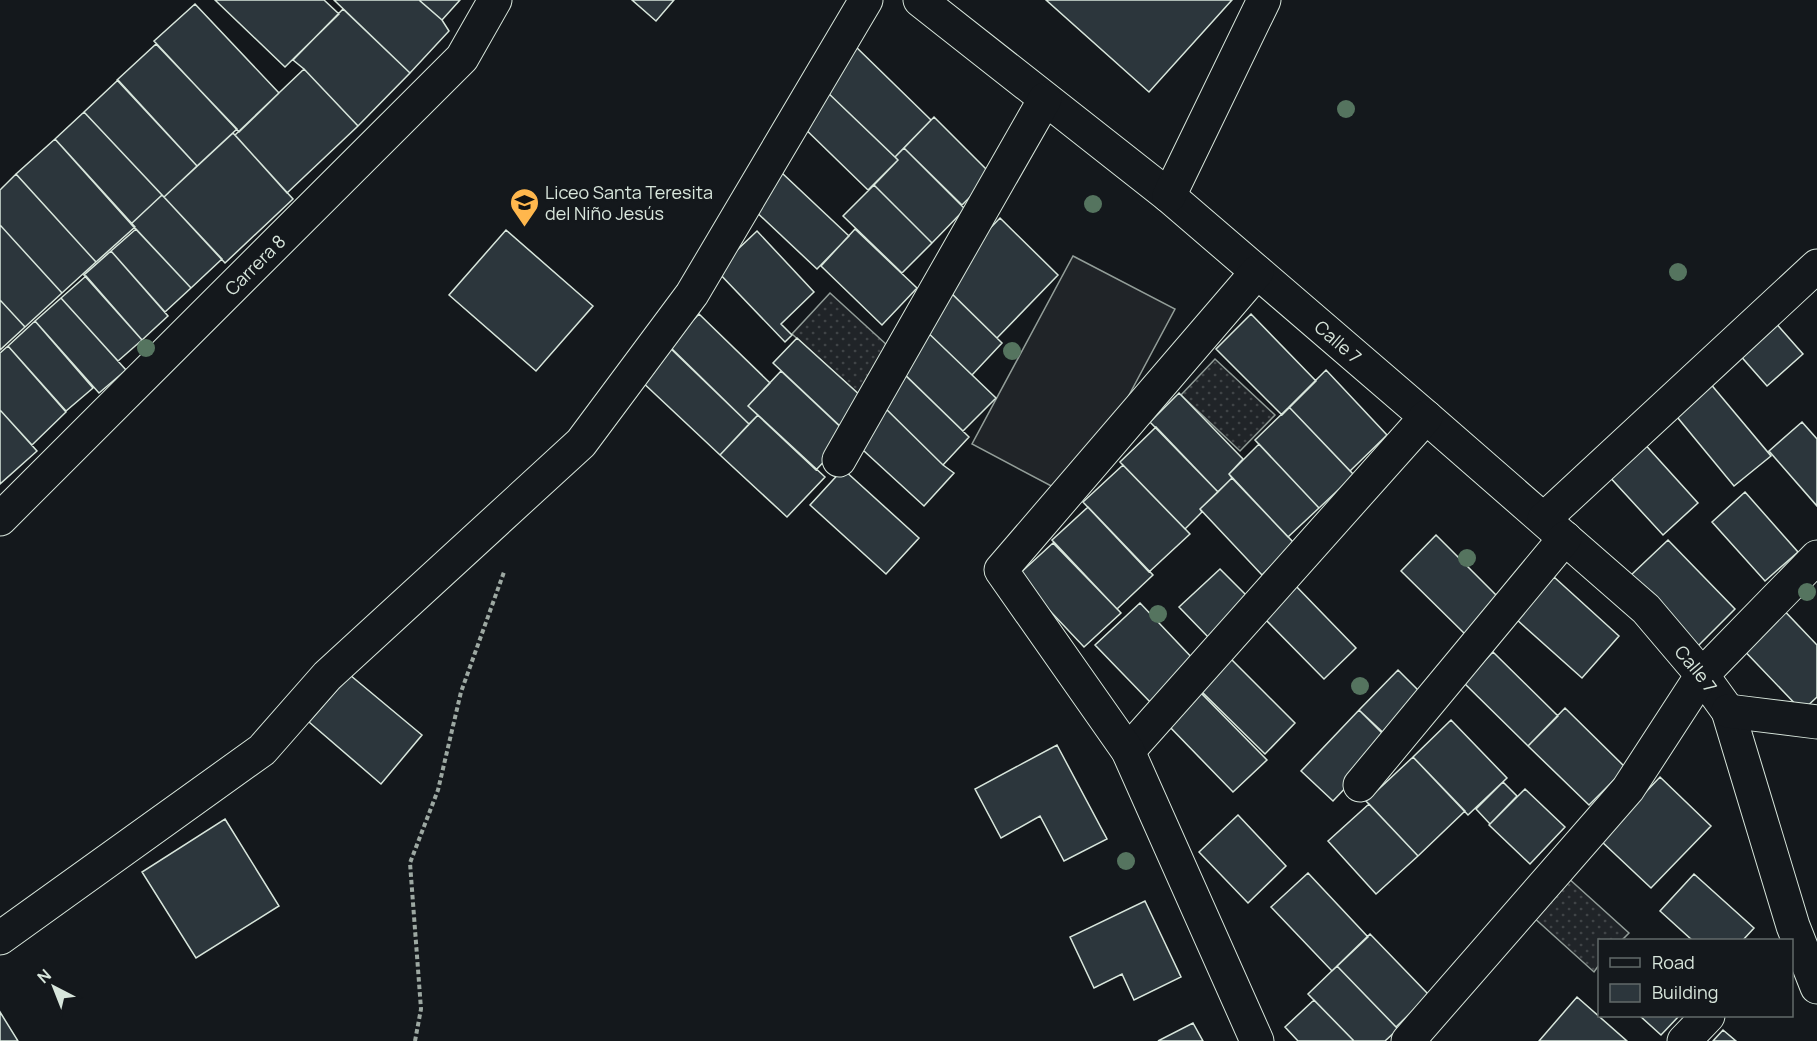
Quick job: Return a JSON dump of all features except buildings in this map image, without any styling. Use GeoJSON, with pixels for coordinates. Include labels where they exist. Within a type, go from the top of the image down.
{"type":"FeatureCollection","features":[{"type":"Feature","properties":{"kind":"street","name":"Carrera 8"},"geometry":{"type":"LineString","coordinates":[[0,519],[462,58],[495,0]]}},
{"type":"Feature","properties":{"kind":"street"},"geometry":{"type":"LineString","coordinates":[[0,938],[262,750],[327,676],[581,443],[692,294],[866,0]]}},
{"type":"Feature","properties":{"kind":"street","name":"Calle 7"},"geometry":{"type":"LineString","coordinates":[[920,0],[1169,196],[1646,609],[1702,675],[1728,711],[1786,933]]}},
{"type":"Feature","properties":{"kind":"street"},"geometry":{"type":"LineString","coordinates":[[1169,196],[1264,0]]}},
{"type":"Feature","properties":{"kind":"street"},"geometry":{"type":"LineString","coordinates":[[839,460],[1045,99]]}},
{"type":"Feature","properties":{"kind":"street"},"geometry":{"type":"LineString","coordinates":[[1360,785],[1554,528],[1817,266]]}},
{"type":"Feature","properties":{"kind":"street"},"geometry":{"type":"LineString","coordinates":[[1257,272],[1001,570],[1128,751],[1257,1041]]}},
{"type":"Feature","properties":{"kind":"street"},"geometry":{"type":"LineString","coordinates":[[1128,751],[1426,417]]}},
{"type":"Feature","properties":{"kind":"street"},"geometry":{"type":"LineString","coordinates":[[1408,1041],[1628,789],[1702,675],[1817,557]]}},
{"type":"Feature","properties":{"kind":"street"},"geometry":{"type":"LineString","coordinates":[[1728,711],[1817,722]]}},
{"type":"Feature","properties":{"kind":"street","name":"Calle 7"},"geometry":{"type":"LineString","coordinates":[[1793,945],[1817,987]]}},
{"type":"Feature","properties":{"kind":"street"},"geometry":{"type":"LineString","coordinates":[[1684,1041],[1707,1017]]}},
{"type":"Feature","properties":{"kind":"path"},"geometry":{"type":"LineString","coordinates":[[415,1041],[421,1009],[410,863],[438,790],[461,692],[507,562]]}},
{"type":"Feature","properties":{"kind":"shaded area"},"geometry":{"type":"Polygon","coordinates":[[[1073,256],[1175,309],[1074,498],[972,444],[1073,256]]]}},
{"type":"Feature","properties":{"kind":"shaded area"},"geometry":{"type":"Polygon","coordinates":[[[830,293],[899,356],[862,397],[792,334],[830,293]]]}},
{"type":"Feature","properties":{"kind":"shaded area"},"geometry":{"type":"Polygon","coordinates":[[[1215,359],[1275,415],[1240,451],[1181,395],[1215,359]]]}},
{"type":"Feature","properties":{"kind":"shaded area"},"geometry":{"type":"Polygon","coordinates":[[[1567,877],[1629,933],[1623,939],[1598,939],[1598,966],[1594,972],[1532,916],[1567,877]]]}},
{"type":"Feature","properties":{"kind":"place","name":"Liceo Santa Teresita del Niño Jesús"},"geometry":{"type":"Point","coordinates":[524,228]}}]}
